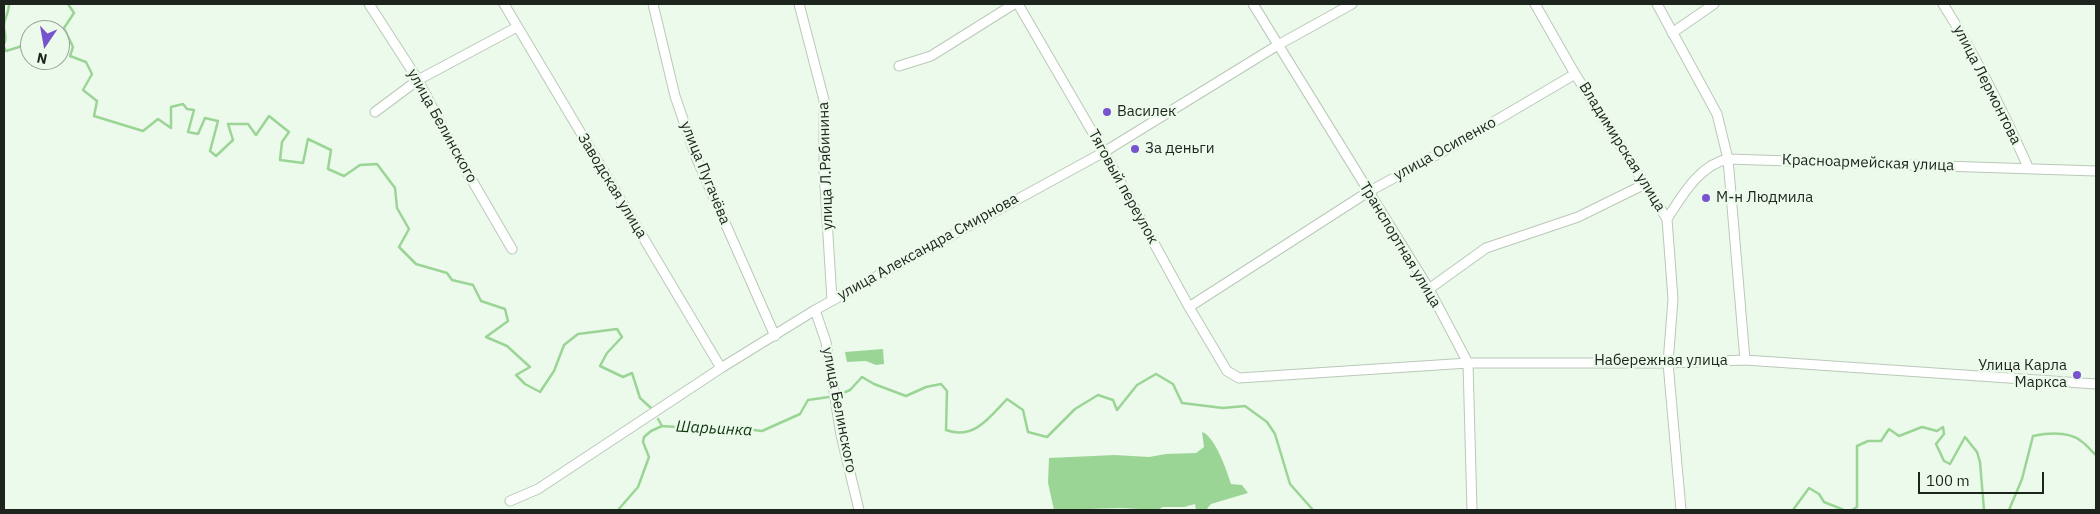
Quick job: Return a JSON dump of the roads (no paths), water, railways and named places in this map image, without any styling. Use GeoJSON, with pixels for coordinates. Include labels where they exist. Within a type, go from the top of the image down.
{"type":"FeatureCollection","features":[{"type":"Feature","properties":{"kind":"street","name":"улица Белинского"},"geometry":{"type":"LineString","coordinates":[[369,4],[418,80],[459,158],[512,249]]}},
{"type":"Feature","properties":{"kind":"street","name":"Заводская улица"},"geometry":{"type":"LineString","coordinates":[[504,4],[721,368]]}},
{"type":"Feature","properties":{"kind":"street","name":"улица Пугачёва"},"geometry":{"type":"LineString","coordinates":[[653,4],[675,96],[696,157],[775,336]]}},
{"type":"Feature","properties":{"kind":"street","name":"улица Л.Рябинина"},"geometry":{"type":"LineString","coordinates":[[799,4],[824,100],[824,171],[832,300]]}},
{"type":"Feature","properties":{"kind":"street"},"geometry":{"type":"LineString","coordinates":[[899,66],[930,56],[1014,4]]}},
{"type":"Feature","properties":{"kind":"street","name":"Тяговый переулок"},"geometry":{"type":"LineString","coordinates":[[1018,4],[1104,152],[1226,371]]}},
{"type":"Feature","properties":{"kind":"street","name":"Транспортная улица"},"geometry":{"type":"LineString","coordinates":[[1253,4],[1429,289],[1468,363],[1472,510]]}},
{"type":"Feature","properties":{"kind":"street","name":"улица Александра Смирнова"},"geometry":{"type":"LineString","coordinates":[[510,501],[538,489],[721,368],[815,310],[1104,152],[1278,45],[1352,4]]}},
{"type":"Feature","properties":{"kind":"street","name":"Владимирская улица"},"geometry":{"type":"LineString","coordinates":[[1535,4],[1575,74],[1667,219],[1673,299],[1668,363],[1681,510]]}},
{"type":"Feature","properties":{"kind":"street"},"geometry":{"type":"LineString","coordinates":[[1657,4],[1717,114],[1728,159],[1745,360]]}},
{"type":"Feature","properties":{"kind":"street"},"geometry":{"type":"LineString","coordinates":[[1672,33],[1714,4]]}},
{"type":"Feature","properties":{"kind":"street","name":"улица Лермонтова"},"geometry":{"type":"LineString","coordinates":[[1943,4],[1970,47],[1996,97],[2028,167]]}},
{"type":"Feature","properties":{"kind":"street"},"geometry":{"type":"LineString","coordinates":[[375,112],[418,80],[517,27]]}},
{"type":"Feature","properties":{"kind":"street","name":"улица Осипенко"},"geometry":{"type":"LineString","coordinates":[[1189,307],[1368,192],[1451,147],[1575,74]]}},
{"type":"Feature","properties":{"kind":"street","name":"Красноармейская улица"},"geometry":{"type":"LineString","coordinates":[[1667,219],[1695,180],[1716,162],[1728,159],[2028,167],[2096,171]]}},
{"type":"Feature","properties":{"kind":"street"},"geometry":{"type":"LineString","coordinates":[[1429,289],[1486,248],[1578,217],[1645,184]]}},
{"type":"Feature","properties":{"kind":"street","name":"улица Белинского"},"geometry":{"type":"LineString","coordinates":[[815,310],[826,342],[841,435],[859,510]]}},
{"type":"Feature","properties":{"kind":"street","name":"Набережная улица"},"geometry":{"type":"LineString","coordinates":[[1226,371],[1239,378],[1468,363],[1668,363],[1745,360],[2096,384]]}},
{"type":"Feature","properties":{"kind":"waterway"},"geometry":{"type":"LineString","coordinates":[[4,44],[6,39],[4,24],[9,4]]}},
{"type":"Feature","properties":{"kind":"waterway"},"geometry":{"type":"LineString","coordinates":[[68,4],[74,13],[64,28],[73,47],[70,56],[86,62],[92,74],[83,90],[97,101],[94,116],[143,131],[158,119],[171,128],[171,107],[183,104],[187,109],[194,110],[188,132],[198,134],[205,118],[218,121],[210,151],[216,156],[233,140],[228,124],[248,124],[256,135],[269,116],[289,132],[282,142],[280,160],[303,163],[308,139],[331,150],[328,169],[344,176],[360,165],[377,164],[395,188],[397,208],[409,229],[399,247],[416,264],[447,273],[452,280],[473,285],[481,301],[505,309],[508,321],[486,337],[507,346],[530,367],[516,375],[525,384],[540,392],[554,371],[564,345],[578,334],[617,329],[622,337],[607,353],[600,366],[623,377],[632,373],[640,398],[651,408]]}},
{"type":"Feature","properties":{"kind":"waterway"},"geometry":{"type":"LineString","coordinates":[[4,47],[6,51],[20,46]]}},
{"type":"Feature","properties":{"kind":"waterway","name":"Шарьинка"},"geometry":{"type":"LineString","coordinates":[[843,393],[850,390],[862,377],[874,384],[906,396],[926,387],[941,384],[947,391],[946,430],[956,432],[973,430],[987,420],[1007,399],[1023,410],[1028,432],[1047,437],[1075,409],[1098,395],[1113,400],[1117,410],[1137,385],[1156,374],[1173,384],[1182,403],[1223,408],[1245,406],[1267,422],[1275,434],[1290,484],[1313,510]]}},
{"type":"Feature","properties":{"kind":"waterway","name":"Шарьинка"},"geometry":{"type":"LineString","coordinates":[[618,510],[638,487],[649,457],[643,442],[644,437],[651,431],[662,426],[705,429],[728,427],[762,431],[800,414],[808,400],[829,397]]}},
{"type":"Feature","properties":{"kind":"waterway"},"geometry":{"type":"LineString","coordinates":[[658,419],[662,426]]}},
{"type":"Feature","properties":{"kind":"waterway","name":"Шарьинка"},"geometry":{"type":"LineString","coordinates":[[1852,510],[1857,507],[1857,446],[1868,441],[1881,441],[1889,429],[1899,436],[1922,427],[1937,431],[1943,427],[1944,434],[1936,444],[1944,461],[1950,464],[1965,437],[1977,452],[1980,462],[1984,510]]}},
{"type":"Feature","properties":{"kind":"waterway","name":"Шарьинка"},"geometry":{"type":"LineString","coordinates":[[2009,510],[2022,479],[2033,436],[2064,434],[2076,438],[2096,455]]}},
{"type":"Feature","properties":{"kind":"waterway","name":"Шарьинка"},"geometry":{"type":"LineString","coordinates":[[1793,510],[1809,488],[1819,494],[1824,502],[1844,510]]}},
{"type":"Feature","properties":{"kind":"place","name":"Василек"},"geometry":{"type":"Point","coordinates":[1107,112]}},
{"type":"Feature","properties":{"kind":"place","name":"За деньги"},"geometry":{"type":"Point","coordinates":[1135,149]}},
{"type":"Feature","properties":{"kind":"place","name":"М-н Людмила"},"geometry":{"type":"Point","coordinates":[1706,198]}},
{"type":"Feature","properties":{"kind":"place","name":"Улица Карла Маркса"},"geometry":{"type":"Point","coordinates":[2077,375]}}]}
